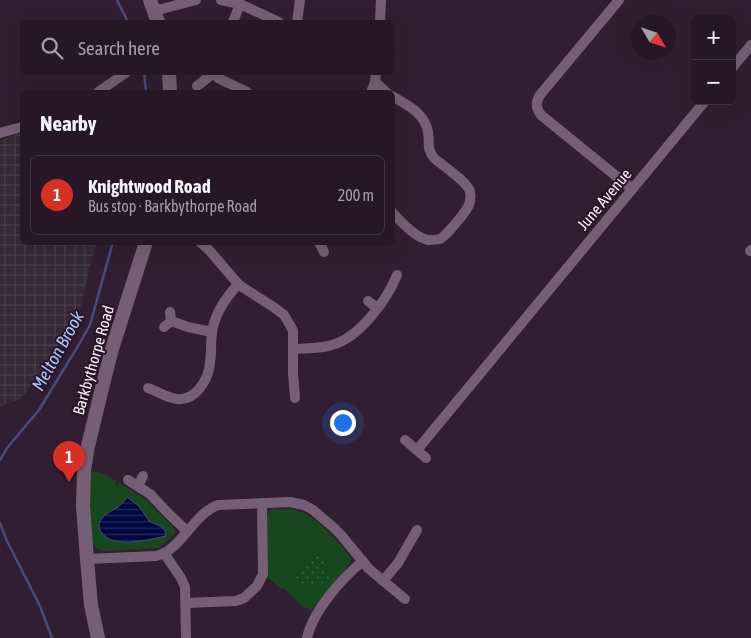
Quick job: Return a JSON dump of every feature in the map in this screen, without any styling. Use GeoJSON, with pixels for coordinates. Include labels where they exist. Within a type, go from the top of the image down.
{"type":"FeatureCollection","features":[{"type":"Feature","properties":{"kind":"street"},"geometry":{"type":"LineString","coordinates":[[154,11],[196,0]]}},
{"type":"Feature","properties":{"kind":"street"},"geometry":{"type":"LineString","coordinates":[[221,0],[240,4],[275,20]]}},
{"type":"Feature","properties":{"kind":"street"},"geometry":{"type":"LineString","coordinates":[[297,20],[300,0]]}},
{"type":"Feature","properties":{"kind":"street"},"geometry":{"type":"LineString","coordinates":[[380,20],[381,0]]}},
{"type":"Feature","properties":{"kind":"street"},"geometry":{"type":"LineString","coordinates":[[619,0],[540,95],[536,105],[542,115],[632,189]]}},
{"type":"Feature","properties":{"kind":"street"},"geometry":{"type":"LineString","coordinates":[[234,20],[240,4]]}},
{"type":"Feature","properties":{"kind":"street"},"geometry":{"type":"LineString","coordinates":[[736,63],[751,45]]}},
{"type":"Feature","properties":{"kind":"street"},"geometry":{"type":"LineString","coordinates":[[101,90],[123,75]]}},
{"type":"Feature","properties":{"kind":"street"},"geometry":{"type":"LineString","coordinates":[[169,75],[170,90]]}},
{"type":"Feature","properties":{"kind":"street"},"geometry":{"type":"LineString","coordinates":[[197,86],[212,75]]}},
{"type":"Feature","properties":{"kind":"street"},"geometry":{"type":"LineString","coordinates":[[216,75],[218,78],[243,90]]}},
{"type":"Feature","properties":{"kind":"street"},"geometry":{"type":"LineString","coordinates":[[372,90],[375,77]]}},
{"type":"Feature","properties":{"kind":"street"},"geometry":{"type":"LineString","coordinates":[[375,77],[385,90]]}},
{"type":"Feature","properties":{"kind":"street"},"geometry":{"type":"LineString","coordinates":[[395,98],[414,109],[420,115],[428,132],[430,153],[466,185],[470,192],[470,200],[468,208],[441,238],[428,240],[421,238],[395,215]]}},
{"type":"Feature","properties":{"kind":"street","name":"June Avenue"},"geometry":{"type":"LineString","coordinates":[[417,450],[524,314],[702,105]]}},
{"type":"Feature","properties":{"kind":"street"},"geometry":{"type":"LineString","coordinates":[[0,133],[20,128]]}},
{"type":"Feature","properties":{"kind":"street","name":"Barkbythorpe Road"},"geometry":{"type":"LineString","coordinates":[[98,638],[91,605],[83,491],[88,451],[100,396],[112,349],[145,245]]}},
{"type":"Feature","properties":{"kind":"street"},"geometry":{"type":"LineString","coordinates":[[212,246],[238,284],[284,315],[290,325],[293,331],[293,366],[299,386],[295,398]]}},
{"type":"Feature","properties":{"kind":"street"},"geometry":{"type":"LineString","coordinates":[[293,349],[328,346],[341,342],[359,329],[377,308],[397,275]]}},
{"type":"Feature","properties":{"kind":"street"},"geometry":{"type":"LineString","coordinates":[[148,388],[176,403],[198,391],[203,384],[210,364],[212,332],[222,306],[238,284]]}},
{"type":"Feature","properties":{"kind":"street"},"geometry":{"type":"LineString","coordinates":[[368,301],[377,308]]}},
{"type":"Feature","properties":{"kind":"street"},"geometry":{"type":"LineString","coordinates":[[168,320],[212,332]]}},
{"type":"Feature","properties":{"kind":"street"},"geometry":{"type":"LineString","coordinates":[[405,440],[426,458]]}},
{"type":"Feature","properties":{"kind":"street"},"geometry":{"type":"LineString","coordinates":[[138,486],[144,476]]}},
{"type":"Feature","properties":{"kind":"street"},"geometry":{"type":"LineString","coordinates":[[128,480],[153,496],[187,531]]}},
{"type":"Feature","properties":{"kind":"street"},"geometry":{"type":"LineString","coordinates":[[87,559],[156,556],[164,553],[204,513],[222,504],[290,502],[307,506],[338,532],[372,572],[405,599]]}},
{"type":"Feature","properties":{"kind":"street"},"geometry":{"type":"LineString","coordinates":[[186,603],[236,601],[244,598],[257,586],[262,574],[262,503]]}},
{"type":"Feature","properties":{"kind":"street"},"geometry":{"type":"LineString","coordinates":[[383,581],[415,542],[416,530]]}},
{"type":"Feature","properties":{"kind":"street"},"geometry":{"type":"LineString","coordinates":[[164,553],[184,584],[186,638]]}},
{"type":"Feature","properties":{"kind":"street"},"geometry":{"type":"LineString","coordinates":[[307,638],[320,609],[350,573],[363,561]]}},
{"type":"Feature","properties":{"kind":"shaded area"},"geometry":{"type":"Polygon","coordinates":[[[20,134],[20,245],[96,245],[73,337],[19,400],[0,406],[0,140],[20,134]]]}},
{"type":"Feature","properties":{"kind":"shaded area"},"geometry":{"type":"Polygon","coordinates":[[[127,497],[139,506],[149,521],[162,527],[166,536],[149,540],[119,542],[111,540],[104,535],[99,528],[101,520],[127,497]]]}},
{"type":"Feature","properties":{"kind":"green space"},"geometry":{"type":"Polygon","coordinates":[[[91,471],[104,474],[116,481],[115,487],[120,483],[144,498],[173,527],[174,534],[158,548],[103,551],[97,548],[94,545],[90,531],[91,471]]]}},
{"type":"Feature","properties":{"kind":"green space"},"geometry":{"type":"Polygon","coordinates":[[[272,509],[293,509],[311,517],[351,557],[351,562],[311,610],[301,606],[285,589],[280,588],[266,576],[266,516],[268,516],[268,512],[272,509]]]}},
{"type":"Feature","properties":{"kind":"green space"},"geometry":{"type":"Polygon","coordinates":[[[316,553],[322,558],[331,576],[329,580],[324,581],[320,588],[301,584],[295,578],[301,565],[316,553]]]}},
{"type":"Feature","properties":{"kind":"waterway","name":"Melton Brook"},"geometry":{"type":"LineString","coordinates":[[117,0],[127,20]]}},
{"type":"Feature","properties":{"kind":"waterway","name":"Melton Brook"},"geometry":{"type":"LineString","coordinates":[[144,75],[146,90]]}},
{"type":"Feature","properties":{"kind":"waterway","name":"Melton Brook"},"geometry":{"type":"LineString","coordinates":[[0,460],[7,448],[39,410],[90,325],[112,245]]}},
{"type":"Feature","properties":{"kind":"waterway","name":"Melton Brook"},"geometry":{"type":"LineString","coordinates":[[0,523],[6,539],[40,606],[52,638]]}},
{"type":"Feature","properties":{"kind":"place","name":"Knightwood Road"},"geometry":{"type":"Point","coordinates":[69,482]}}]}
